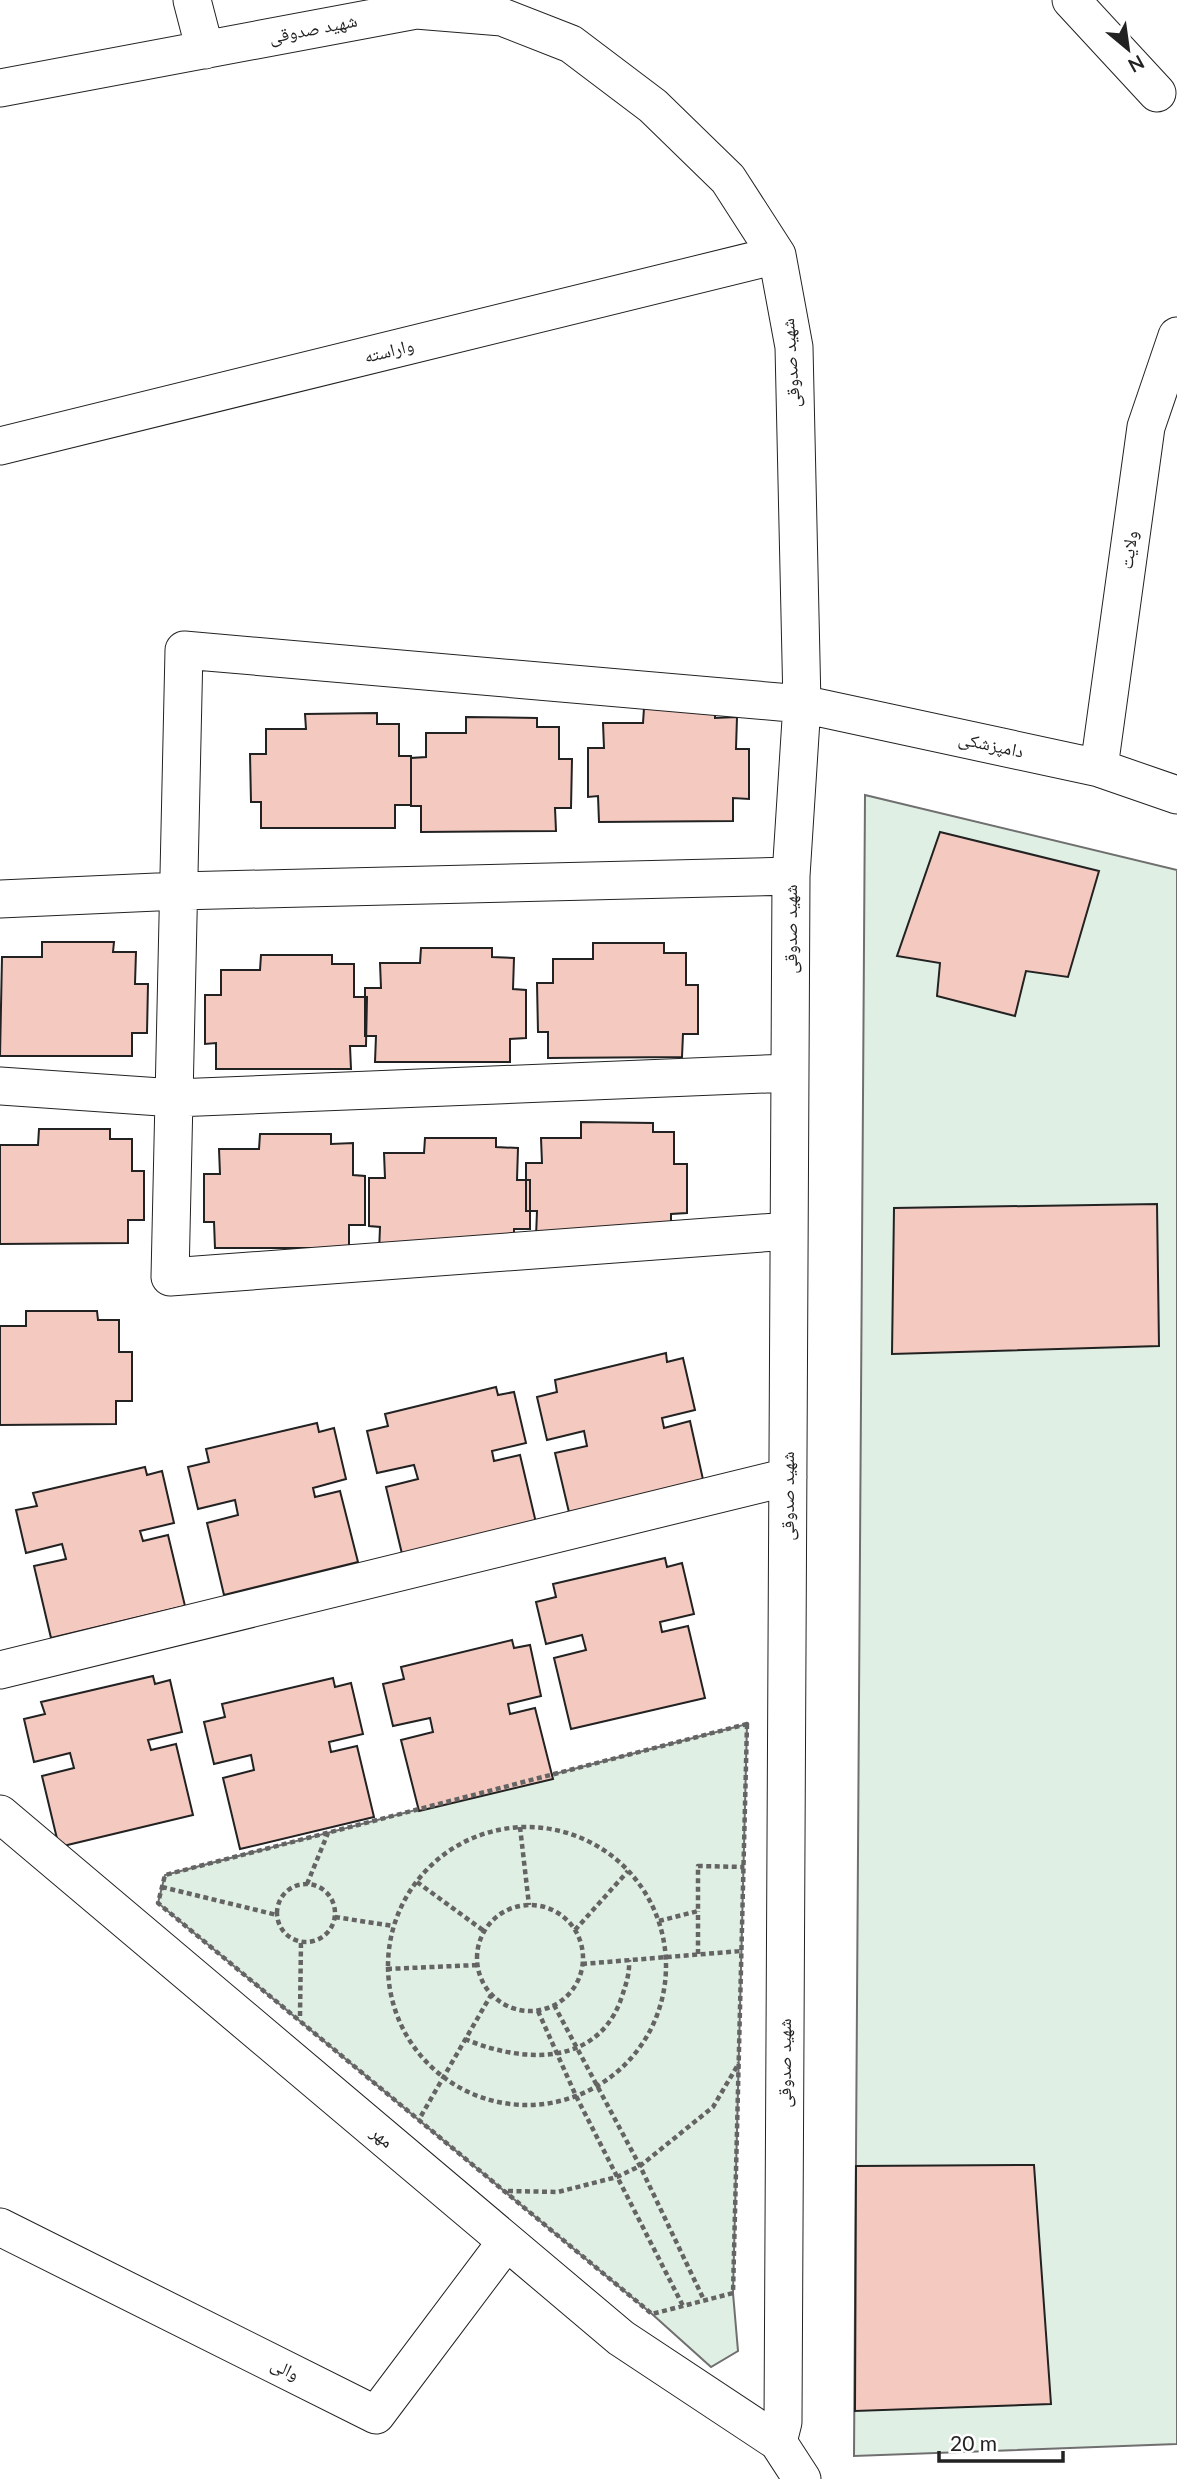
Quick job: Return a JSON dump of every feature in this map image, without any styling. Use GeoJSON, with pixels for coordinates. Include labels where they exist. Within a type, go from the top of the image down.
{"type":"FeatureCollection","features":[{"type":"Feature","properties":{"kind":"street"},"geometry":{"type":"LineString","coordinates":[[192,0],[205,50]]}},
{"type":"Feature","properties":{"kind":"street"},"geometry":{"type":"LineString","coordinates":[[1071,0],[1157,93]]}},
{"type":"Feature","properties":{"kind":"street","name":"شهید صدوقی"},"geometry":{"type":"LineString","coordinates":[[0,88],[416,10],[500,8],[571,44],[653,106],[728,179],[777,255],[794,347],[802,704],[791,876],[783,2422],[778,2442]]}},
{"type":"Feature","properties":{"kind":"street","name":"واراسته"},"geometry":{"type":"LineString","coordinates":[[0,446],[777,255]]}},
{"type":"Feature","properties":{"kind":"street","name":"ولایت"},"geometry":{"type":"LineString","coordinates":[[1099,768],[1146,427],[1177,336]]}},
{"type":"Feature","properties":{"kind":"street","name":"دامپزشکی"},"geometry":{"type":"LineString","coordinates":[[178,891],[184,650],[802,704],[1099,768],[1177,795]]}},
{"type":"Feature","properties":{"kind":"street"},"geometry":{"type":"LineString","coordinates":[[0,899],[178,891],[791,876]]}},
{"type":"Feature","properties":{"kind":"street"},"geometry":{"type":"LineString","coordinates":[[178,891],[170,1277],[789,1231]]}},
{"type":"Feature","properties":{"kind":"street"},"geometry":{"type":"LineString","coordinates":[[0,1086],[175,1098],[790,1073]]}},
{"type":"Feature","properties":{"kind":"street"},"geometry":{"type":"LineString","coordinates":[[0,1670],[788,1476]]}},
{"type":"Feature","properties":{"kind":"street","name":"مهر"},"geometry":{"type":"LineString","coordinates":[[0,1814],[621,2339],[778,2442]]}},
{"type":"Feature","properties":{"kind":"street","name":"والی"},"geometry":{"type":"LineString","coordinates":[[0,2227],[376,2415],[506,2242]]}},
{"type":"Feature","properties":{"kind":"street"},"geometry":{"type":"LineString","coordinates":[[778,2442],[802,2479]]}},
{"type":"Feature","properties":{"kind":"path"},"geometry":{"type":"LineString","coordinates":[[747,1724],[744,1867],[733,2293],[652,2314],[158,1903],[165,1875],[747,1724]]}},
{"type":"Feature","properties":{"kind":"path"},"geometry":{"type":"LineString","coordinates":[[520,1827],[529,1905]]}},
{"type":"Feature","properties":{"kind":"path"},"geometry":{"type":"LineString","coordinates":[[520,1827],[556,1829],[590,1841],[620,1861],[628,1871],[643,1889],[659,1921],[666,1956],[663,1995],[650,2031],[628,2063],[597,2087],[576,2096],[530,2106],[485,2099],[443,2078],[413,2048],[394,2010],[387,1969],[393,1926],[411,1888],[441,1857],[478,1835],[520,1827]]}},
{"type":"Feature","properties":{"kind":"path"},"geometry":{"type":"LineString","coordinates":[[307,1884],[329,1833]]}},
{"type":"Feature","properties":{"kind":"path"},"geometry":{"type":"LineString","coordinates":[[698,1954],[698,1866],[744,1867]]}},
{"type":"Feature","properties":{"kind":"path"},"geometry":{"type":"LineString","coordinates":[[575,1930],[628,1871]]}},
{"type":"Feature","properties":{"kind":"path"},"geometry":{"type":"LineString","coordinates":[[417,1881],[484,1931]]}},
{"type":"Feature","properties":{"kind":"path"},"geometry":{"type":"LineString","coordinates":[[307,1884],[325,1891],[332,1898],[335,1917],[333,1926],[319,1940],[301,1942],[291,1939],[284,1932],[277,1915],[282,1896],[297,1885],[307,1884]]}},
{"type":"Feature","properties":{"kind":"path"},"geometry":{"type":"LineString","coordinates":[[162,1886],[277,1915]]}},
{"type":"Feature","properties":{"kind":"path"},"geometry":{"type":"LineString","coordinates":[[529,1905],[547,1908],[563,1917],[575,1930],[581,1947],[582,1964],[578,1982],[568,1995],[554,2005],[538,2011],[521,2011],[505,2006],[491,1995],[482,1981],[477,1965],[478,1948],[484,1931],[496,1917],[529,1905]]}},
{"type":"Feature","properties":{"kind":"path"},"geometry":{"type":"LineString","coordinates":[[659,1921],[698,1911]]}},
{"type":"Feature","properties":{"kind":"path"},"geometry":{"type":"LineString","coordinates":[[335,1917],[393,1926]]}},
{"type":"Feature","properties":{"kind":"path"},"geometry":{"type":"LineString","coordinates":[[300,2021],[301,1942]]}},
{"type":"Feature","properties":{"kind":"path"},"geometry":{"type":"LineString","coordinates":[[582,1964],[741,1951]]}},
{"type":"Feature","properties":{"kind":"path"},"geometry":{"type":"LineString","coordinates":[[465,2039],[490,2050],[518,2056],[557,2055],[577,2048],[598,2035],[616,2011],[630,1972],[629,1960]]}},
{"type":"Feature","properties":{"kind":"path"},"geometry":{"type":"LineString","coordinates":[[387,1969],[477,1965]]}},
{"type":"Feature","properties":{"kind":"path"},"geometry":{"type":"LineString","coordinates":[[419,2120],[491,1995]]}},
{"type":"Feature","properties":{"kind":"path"},"geometry":{"type":"LineString","coordinates":[[554,2005],[640,2166],[704,2300]]}},
{"type":"Feature","properties":{"kind":"path"},"geometry":{"type":"LineString","coordinates":[[538,2011],[576,2096],[683,2305]]}},
{"type":"Feature","properties":{"kind":"path"},"geometry":{"type":"LineString","coordinates":[[503,2191],[558,2192],[617,2177],[640,2166],[713,2107],[739,2062]]}},
{"type":"Feature","properties":{"kind":"green space"},"geometry":{"type":"Polygon","coordinates":[[[865,795],[1177,870],[1177,2444],[854,2456],[865,795]]]}},
{"type":"Feature","properties":{"kind":"green space"},"geometry":{"type":"Polygon","coordinates":[[[747,1724],[733,2293],[738,2351],[711,2367],[652,2314],[158,1903],[165,1875],[747,1724]]]}},
{"type":"Feature","properties":{"kind":"building"},"geometry":{"type":"Polygon","coordinates":[[[644,708],[715,708],[715,718],[737,717],[736,749],[749,749],[749,799],[733,798],[733,821],[599,822],[598,796],[588,797],[588,748],[604,748],[603,723],[643,723],[644,708]]]}},
{"type":"Feature","properties":{"kind":"building"},"geometry":{"type":"Polygon","coordinates":[[[377,713],[377,724],[399,724],[399,756],[411,756],[411,805],[395,805],[395,828],[261,828],[261,802],[251,802],[250,754],[266,754],[266,729],[306,729],[305,714],[377,713]]]}},
{"type":"Feature","properties":{"kind":"building"},"geometry":{"type":"Polygon","coordinates":[[[466,717],[537,718],[537,727],[559,727],[559,759],[572,759],[571,808],[555,808],[556,831],[421,832],[421,806],[411,806],[411,758],[426,757],[426,733],[466,733],[466,717]]]}},
{"type":"Feature","properties":{"kind":"building"},"geometry":{"type":"Polygon","coordinates":[[[940,832],[1099,871],[1068,977],[1026,971],[1015,1016],[937,996],[940,963],[897,956],[940,832]]]}},
{"type":"Feature","properties":{"kind":"building"},"geometry":{"type":"Polygon","coordinates":[[[42,942],[114,942],[113,952],[136,952],[135,984],[148,984],[147,1033],[132,1033],[132,1056],[0,1056],[2,957],[42,957],[42,942]]]}},
{"type":"Feature","properties":{"kind":"building"},"geometry":{"type":"Polygon","coordinates":[[[593,943],[664,943],[664,953],[686,953],[686,985],[698,985],[698,1034],[683,1034],[682,1057],[548,1058],[548,1032],[538,1032],[537,983],[553,983],[553,959],[593,959],[593,943]]]}},
{"type":"Feature","properties":{"kind":"building"},"geometry":{"type":"Polygon","coordinates":[[[421,948],[492,948],[492,957],[514,958],[513,989],[526,990],[526,1038],[510,1039],[510,1062],[375,1062],[376,1036],[365,1036],[365,988],[381,988],[380,963],[420,963],[421,948]]]}},
{"type":"Feature","properties":{"kind":"building"},"geometry":{"type":"Polygon","coordinates":[[[261,955],[332,955],[332,964],[354,964],[354,997],[367,997],[366,1046],[350,1046],[351,1069],[216,1069],[216,1043],[205,1044],[205,995],[221,995],[221,970],[260,970],[261,955]]]}},
{"type":"Feature","properties":{"kind":"building"},"geometry":{"type":"Polygon","coordinates":[[[581,1122],[653,1123],[653,1132],[674,1132],[674,1164],[687,1164],[687,1213],[671,1214],[671,1236],[536,1237],[537,1211],[526,1211],[526,1163],[542,1163],[541,1138],[581,1138],[581,1122]]]}},
{"type":"Feature","properties":{"kind":"building"},"geometry":{"type":"Polygon","coordinates":[[[39,1129],[110,1129],[110,1139],[132,1139],[132,1171],[144,1171],[144,1220],[128,1220],[128,1243],[0,1244],[0,1145],[38,1145],[39,1129]]]}},
{"type":"Feature","properties":{"kind":"building"},"geometry":{"type":"Polygon","coordinates":[[[260,1134],[331,1134],[331,1144],[353,1143],[353,1175],[365,1176],[365,1225],[349,1225],[349,1248],[215,1248],[214,1222],[204,1222],[204,1174],[220,1174],[219,1149],[259,1149],[260,1134]]]}},
{"type":"Feature","properties":{"kind":"building"},"geometry":{"type":"Polygon","coordinates":[[[425,1138],[496,1138],[496,1147],[518,1148],[517,1180],[530,1180],[530,1229],[514,1229],[514,1252],[379,1252],[380,1227],[369,1226],[369,1178],[385,1178],[384,1153],[424,1153],[425,1138]]]}},
{"type":"Feature","properties":{"kind":"building"},"geometry":{"type":"Polygon","coordinates":[[[1157,1204],[1159,1346],[892,1354],[894,1208],[1157,1204]]]}},
{"type":"Feature","properties":{"kind":"building"},"geometry":{"type":"Polygon","coordinates":[[[26,1311],[97,1311],[98,1320],[119,1320],[119,1352],[132,1352],[132,1401],[116,1401],[116,1424],[0,1425],[0,1326],[26,1326],[26,1311]]]}},
{"type":"Feature","properties":{"kind":"building"},"geometry":{"type":"Polygon","coordinates":[[[666,1353],[667,1362],[683,1358],[695,1410],[662,1418],[664,1428],[690,1421],[706,1493],[572,1525],[555,1453],[587,1446],[584,1431],[547,1440],[537,1397],[557,1392],[555,1380],[666,1353]]]}},
{"type":"Feature","properties":{"kind":"building"},"geometry":{"type":"Polygon","coordinates":[[[496,1387],[498,1395],[514,1392],[526,1443],[492,1451],[494,1461],[520,1455],[537,1527],[403,1558],[386,1487],[418,1479],[414,1465],[377,1473],[367,1431],[388,1426],[385,1414],[496,1387]]]}},
{"type":"Feature","properties":{"kind":"building"},"geometry":{"type":"Polygon","coordinates":[[[317,1423],[319,1432],[334,1428],[346,1479],[313,1488],[315,1497],[340,1491],[358,1562],[224,1595],[207,1523],[238,1515],[235,1500],[198,1509],[188,1467],[209,1462],[206,1449],[317,1423]]]}},
{"type":"Feature","properties":{"kind":"building"},"geometry":{"type":"Polygon","coordinates":[[[145,1467],[147,1475],[162,1471],[174,1523],[140,1531],[143,1541],[168,1535],[185,1606],[51,1638],[34,1566],[66,1559],[62,1544],[26,1553],[16,1510],[37,1506],[33,1493],[145,1467]]]}},
{"type":"Feature","properties":{"kind":"building"},"geometry":{"type":"Polygon","coordinates":[[[665,1558],[667,1567],[682,1563],[694,1614],[660,1622],[662,1632],[688,1626],[705,1698],[571,1729],[554,1658],[586,1650],[582,1635],[546,1644],[536,1602],[556,1597],[553,1584],[665,1558]]]}},
{"type":"Feature","properties":{"kind":"building"},"geometry":{"type":"Polygon","coordinates":[[[512,1640],[514,1648],[530,1645],[541,1696],[508,1704],[510,1714],[535,1708],[553,1779],[419,1811],[401,1740],[433,1732],[430,1718],[393,1726],[383,1684],[404,1679],[401,1667],[512,1640]]]}},
{"type":"Feature","properties":{"kind":"building"},"geometry":{"type":"Polygon","coordinates":[[[153,1676],[155,1684],[170,1680],[182,1732],[148,1740],[151,1750],[176,1744],[193,1815],[59,1847],[42,1776],[74,1768],[70,1753],[34,1762],[24,1719],[45,1714],[41,1702],[153,1676]]]}},
{"type":"Feature","properties":{"kind":"building"},"geometry":{"type":"Polygon","coordinates":[[[333,1678],[335,1687],[351,1683],[363,1734],[329,1742],[331,1752],[357,1746],[374,1817],[240,1849],[223,1778],[254,1770],[251,1755],[214,1764],[204,1722],[225,1717],[222,1704],[333,1678]]]}},
{"type":"Feature","properties":{"kind":"building"},"geometry":{"type":"Polygon","coordinates":[[[1034,2165],[1051,2404],[855,2411],[856,2166],[1034,2165]]]}}]}
